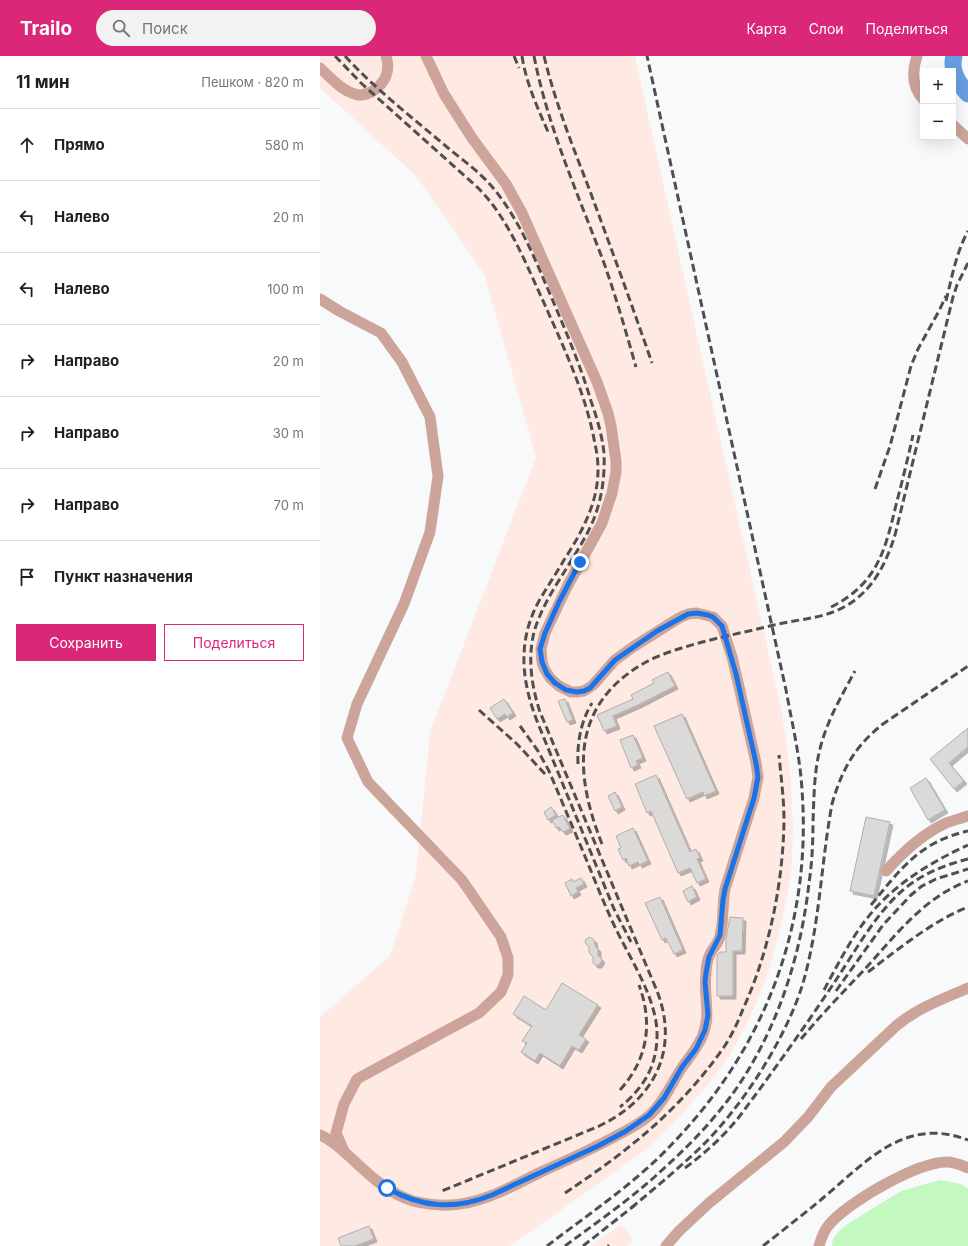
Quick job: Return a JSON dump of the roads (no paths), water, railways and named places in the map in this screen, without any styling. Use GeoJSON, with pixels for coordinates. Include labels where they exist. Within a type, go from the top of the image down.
{"type":"FeatureCollection","features":[{"type":"Feature","properties":{"kind":"lane"},"geometry":{"type":"LineString","coordinates":[[320,68],[346,90],[357,95],[362,95],[377,87],[385,79],[388,66],[386,56]]}},
{"type":"Feature","properties":{"kind":"lane"},"geometry":{"type":"LineString","coordinates":[[320,1135],[344,1152],[375,1180],[398,1195],[413,1201],[455,1205],[473,1202],[492,1195],[598,1146],[636,1125],[649,1115],[664,1098],[682,1067],[696,1049],[705,1030],[708,1015],[705,982],[707,965],[709,957],[720,935],[725,889],[754,798],[758,777],[732,657],[722,626],[713,617],[693,613],[679,618],[657,631],[615,660],[593,685],[584,691],[571,692],[559,686],[550,678],[544,668],[540,649],[545,633],[567,587],[602,523],[612,493],[616,472],[616,461],[611,426],[597,382],[522,213],[506,184],[472,138],[444,94],[426,56]]}},
{"type":"Feature","properties":{"kind":"lane"},"geometry":{"type":"LineString","coordinates":[[917,56],[914,68],[914,84],[920,94]]}},
{"type":"Feature","properties":{"kind":"lane"},"geometry":{"type":"LineString","coordinates":[[956,128],[968,139]]}},
{"type":"Feature","properties":{"kind":"lane"},"geometry":{"type":"LineString","coordinates":[[320,299],[339,311],[381,333],[402,362],[430,417],[438,476],[430,532],[404,604],[357,704],[347,738],[368,782],[462,880],[501,937],[508,958],[508,975],[501,992],[479,1013],[357,1079],[344,1104],[336,1133],[344,1152]]}},
{"type":"Feature","properties":{"kind":"lane"},"geometry":{"type":"LineString","coordinates":[[886,871],[905,850],[932,830],[946,823],[968,816]]}},
{"type":"Feature","properties":{"kind":"lane"},"geometry":{"type":"LineString","coordinates":[[666,1246],[679,1231],[709,1203],[784,1142],[808,1118],[831,1087],[896,1026],[918,1010],[968,988]]}},
{"type":"Feature","properties":{"kind":"lane"},"geometry":{"type":"LineString","coordinates":[[819,1246],[826,1228],[833,1220],[886,1184],[908,1173],[936,1163],[953,1163],[968,1168]]}},
{"type":"Feature","properties":{"kind":"waterway"},"geometry":{"type":"LineString","coordinates":[[954,56],[954,72],[961,86],[968,94]]}},
{"type":"Feature","properties":{"kind":"railway"},"geometry":{"type":"LineString","coordinates":[[335,56],[361,83],[476,186],[497,211],[515,241],[530,272],[567,354],[580,389],[591,425],[596,450],[598,470],[596,489],[582,529],[539,601],[532,617],[524,648],[525,679],[539,726],[614,909],[631,942]]}},
{"type":"Feature","properties":{"kind":"railway"},"geometry":{"type":"LineString","coordinates":[[345,56],[382,92],[478,172],[504,202],[534,257],[569,338],[587,388],[599,427],[604,453],[601,496],[596,513],[588,531],[550,596],[539,618],[532,641],[532,677],[540,712],[657,991],[663,1013],[665,1033],[663,1053],[657,1071],[647,1088],[634,1103],[617,1116],[597,1127],[442,1191]]}},
{"type":"Feature","properties":{"kind":"railway"},"geometry":{"type":"LineString","coordinates":[[514,56],[519,68]]}},
{"type":"Feature","properties":{"kind":"railway"},"geometry":{"type":"LineString","coordinates":[[522,56],[529,86],[549,134]]}},
{"type":"Feature","properties":{"kind":"railway"},"geometry":{"type":"LineString","coordinates":[[534,56],[555,135],[604,263],[636,367]]}},
{"type":"Feature","properties":{"kind":"railway"},"geometry":{"type":"LineString","coordinates":[[544,56],[553,90],[652,363]]}},
{"type":"Feature","properties":{"kind":"railway"},"geometry":{"type":"LineString","coordinates":[[547,1246],[613,1197],[660,1157],[706,1105],[734,1065],[758,1024],[776,980],[790,935],[799,888],[803,839],[802,790],[796,740],[647,56]]}},
{"type":"Feature","properties":{"kind":"railway"},"geometry":{"type":"LineString","coordinates":[[946,301],[957,256],[968,231]]}},
{"type":"Feature","properties":{"kind":"railway"},"geometry":{"type":"LineString","coordinates":[[602,844],[588,801],[584,758],[586,738],[592,718],[603,699],[619,681],[635,668],[668,652],[713,639],[836,611],[863,594],[877,576],[895,535],[953,297],[968,263]]}},
{"type":"Feature","properties":{"kind":"railway"},"geometry":{"type":"LineString","coordinates":[[875,489],[890,446],[911,366],[918,349],[946,296]]}},
{"type":"Feature","properties":{"kind":"railway"},"geometry":{"type":"LineString","coordinates":[[831,607],[847,598],[859,588],[877,565],[888,537],[913,435]]}},
{"type":"Feature","properties":{"kind":"railway"},"geometry":{"type":"LineString","coordinates":[[631,1208],[700,1148],[716,1131],[747,1093],[786,1027],[803,983],[809,961],[817,916],[832,804],[840,780],[851,759],[873,732],[883,724],[968,666]]}},
{"type":"Feature","properties":{"kind":"railway"},"geometry":{"type":"LineString","coordinates":[[565,1246],[638,1191],[691,1142],[710,1122],[736,1089],[751,1066],[764,1041],[785,990],[800,937],[811,868],[815,783],[821,745],[831,716],[855,671]]}},
{"type":"Feature","properties":{"kind":"railway"},"geometry":{"type":"LineString","coordinates":[[578,764],[580,732],[582,724],[592,703]]}},
{"type":"Feature","properties":{"kind":"railway"},"geometry":{"type":"LineString","coordinates":[[479,710],[517,744],[546,775]]}},
{"type":"Feature","properties":{"kind":"railway"},"geometry":{"type":"LineString","coordinates":[[520,726],[538,751],[549,771],[609,914],[640,976],[652,1004],[657,1031],[657,1043],[652,1064],[643,1083],[620,1107]]}},
{"type":"Feature","properties":{"kind":"railway"},"geometry":{"type":"LineString","coordinates":[[565,1193],[631,1145],[671,1110],[707,1070],[724,1047],[735,1028],[752,987],[767,941],[773,917],[781,869],[784,821],[779,755]]}},
{"type":"Feature","properties":{"kind":"railway"},"geometry":{"type":"LineString","coordinates":[[871,905],[902,869],[923,850],[936,842],[968,831]]}},
{"type":"Feature","properties":{"kind":"railway"},"geometry":{"type":"LineString","coordinates":[[824,990],[843,954],[875,908],[899,886],[925,868],[968,845]]}},
{"type":"Feature","properties":{"kind":"railway"},"geometry":{"type":"LineString","coordinates":[[685,1168],[714,1144],[739,1117],[811,1017],[866,934],[893,899],[918,879],[942,867],[968,859]]}},
{"type":"Feature","properties":{"kind":"railway"},"geometry":{"type":"LineString","coordinates":[[836,991],[883,925],[911,895],[922,886],[936,879],[968,869]]}},
{"type":"Feature","properties":{"kind":"railway"},"geometry":{"type":"LineString","coordinates":[[801,1039],[824,1012],[911,919],[938,897],[952,888],[968,881]]}},
{"type":"Feature","properties":{"kind":"railway"},"geometry":{"type":"LineString","coordinates":[[868,972],[941,920],[968,907]]}},
{"type":"Feature","properties":{"kind":"railway"},"geometry":{"type":"LineString","coordinates":[[620,1090],[637,1066],[645,1040],[647,1027],[646,1013],[639,985]]}},
{"type":"Feature","properties":{"kind":"railway"},"geometry":{"type":"LineString","coordinates":[[763,1246],[816,1204],[855,1170],[888,1146],[906,1138],[925,1134],[945,1134],[968,1140]]}},
{"type":"Feature","properties":{"kind":"railway"},"geometry":{"type":"LineString","coordinates":[[583,1246],[635,1205]]}}]}
